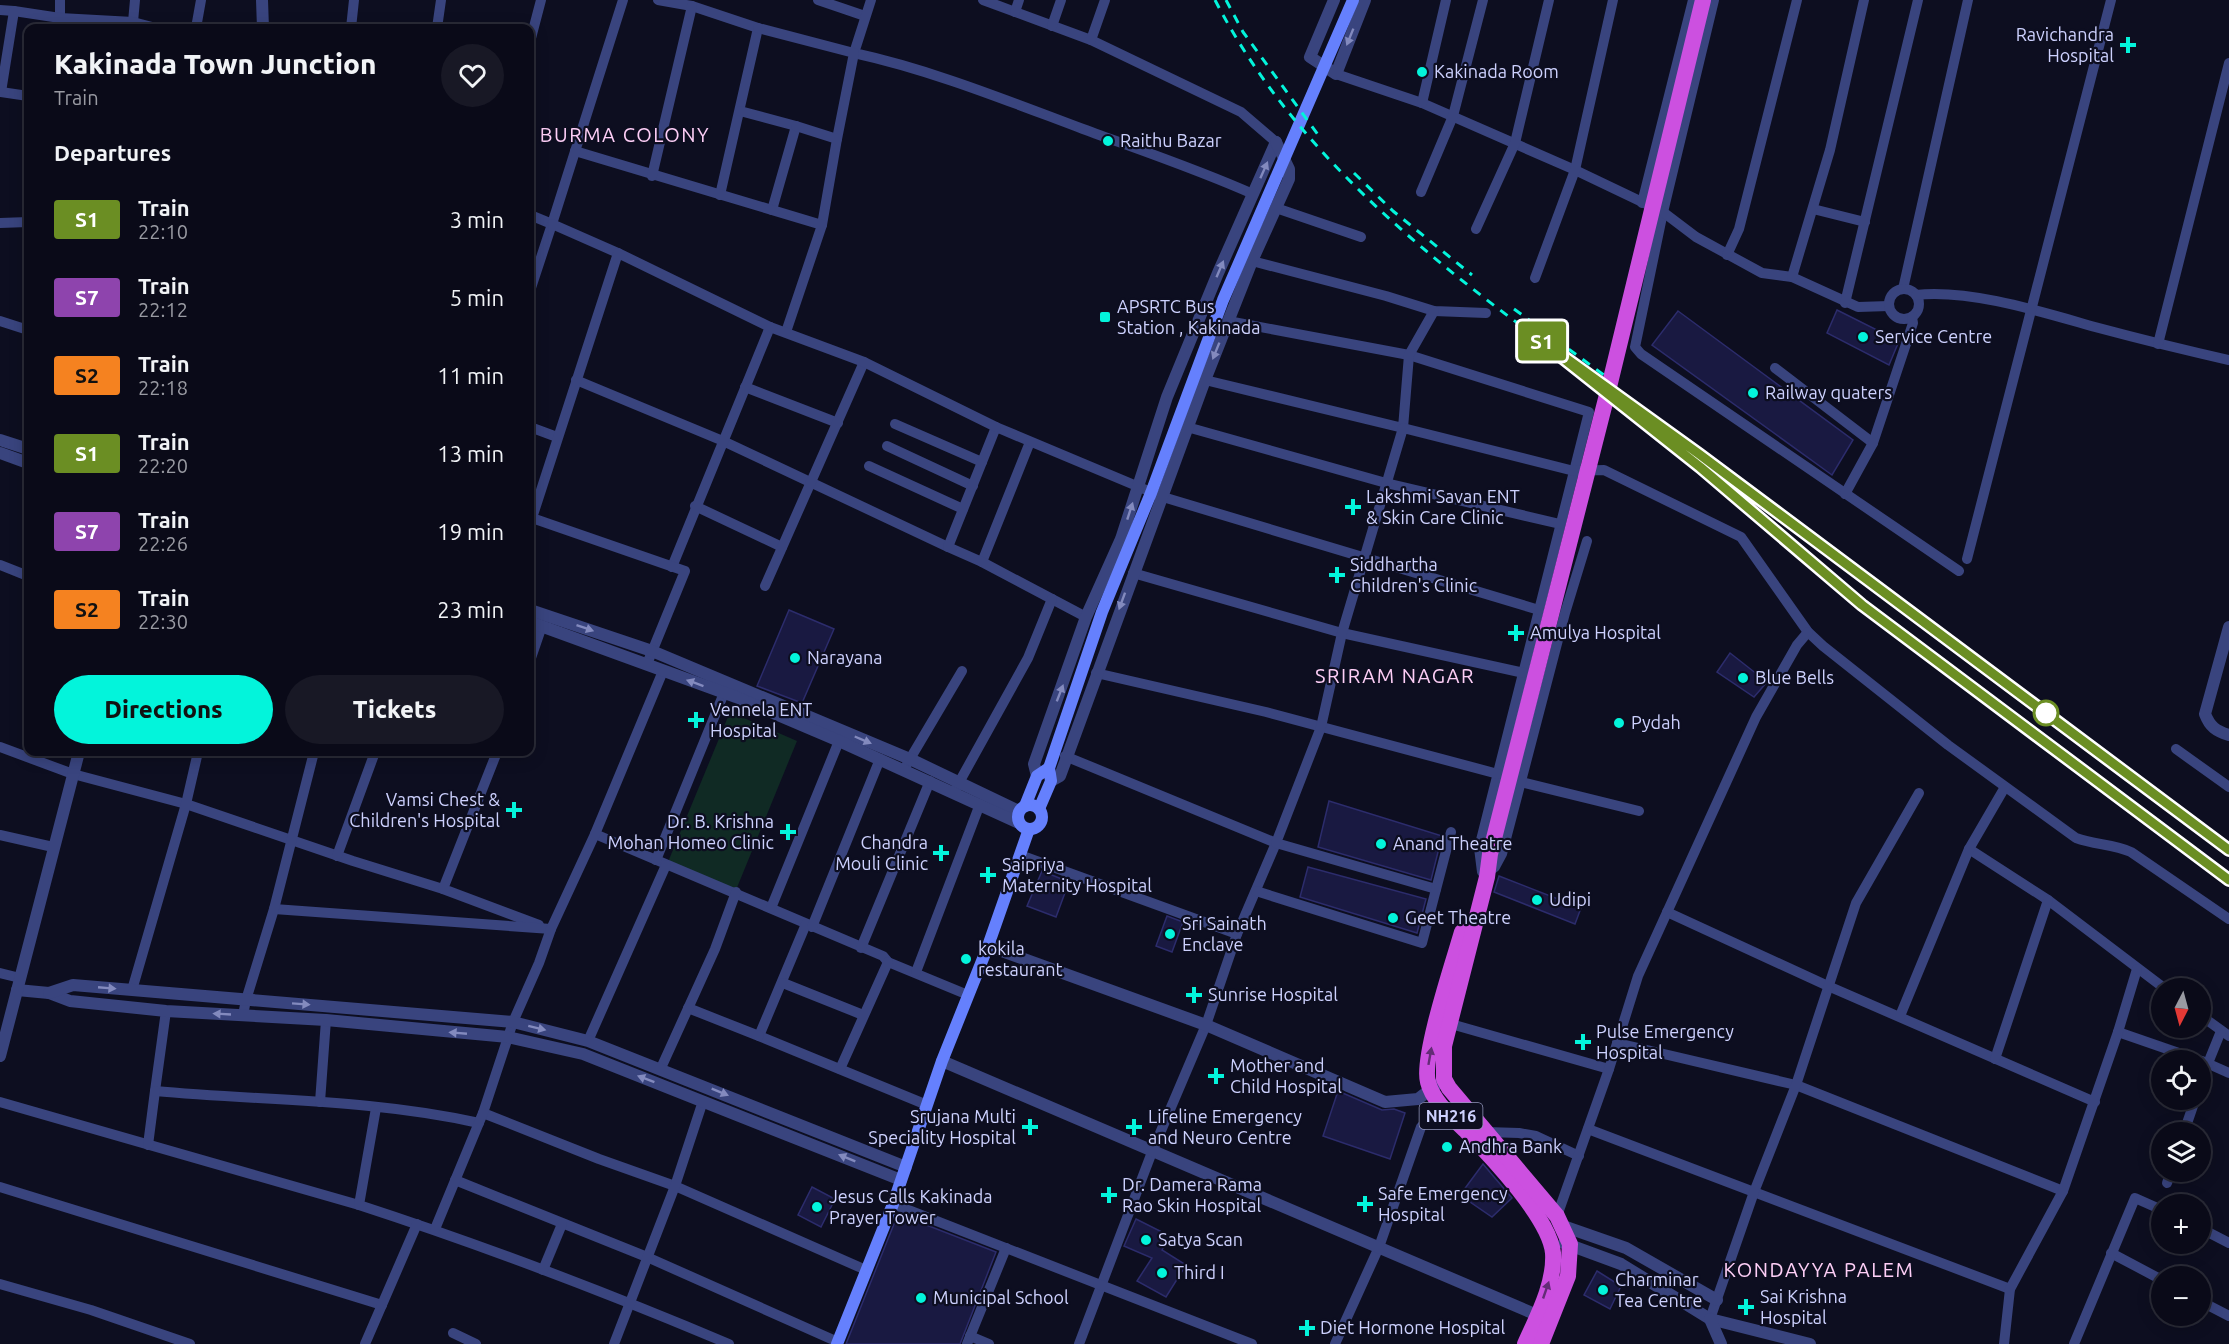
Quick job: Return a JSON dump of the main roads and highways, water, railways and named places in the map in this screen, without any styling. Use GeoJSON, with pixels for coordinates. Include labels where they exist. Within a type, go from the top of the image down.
{"type":"FeatureCollection","features":[{"type":"Feature","properties":{"kind":"highway","name":"NH216"},"geometry":{"type":"LineString","coordinates":[[1541,1344],[1568,1276],[1570,1244],[1560,1221],[1449,1088],[1444,1079],[1444,1046],[1486,866],[1615,365],[1703,0]]}},
{"type":"Feature","properties":{"kind":"highway","name":"NH216"},"geometry":{"type":"LineString","coordinates":[[1486,866],[1471,901],[1432,1045],[1427,1074],[1431,1090],[1441,1105],[1513,1183],[1551,1241],[1552,1275],[1525,1344]]}},
{"type":"Feature","properties":{"kind":"main road"},"geometry":{"type":"LineString","coordinates":[[1023,817],[1037,827],[1041,820],[1039,809],[1057,744],[1102,612],[1223,300],[1353,0]]}},
{"type":"Feature","properties":{"kind":"main road"},"geometry":{"type":"LineString","coordinates":[[837,1343],[893,1204],[942,1061],[988,946],[1020,855],[1023,817],[1037,776],[1050,775]]}},
{"type":"Feature","properties":{"kind":"main road"},"geometry":{"type":"LineString","coordinates":[[1023,817],[1032,805],[1039,809]]}},
{"type":"Feature","properties":{"kind":"railway"},"geometry":{"type":"LineString","coordinates":[[1215,0],[1258,72],[1309,137],[1367,198],[1429,254],[1562,356],[1765,502],[2229,850]]}},
{"type":"Feature","properties":{"kind":"railway"},"geometry":{"type":"LineString","coordinates":[[1226,0],[1243,32],[1319,136]]}},
{"type":"Feature","properties":{"kind":"railway"},"geometry":{"type":"LineString","coordinates":[[1354,173],[1393,211],[1472,275]]}},
{"type":"Feature","properties":{"kind":"railway"},"geometry":{"type":"LineString","coordinates":[[1514,309],[1608,378]]}},
{"type":"Feature","properties":{"kind":"railway"},"geometry":{"type":"LineString","coordinates":[[1671,444],[1862,605],[2229,880]]}},
{"type":"Feature","properties":{"kind":"train","name":"S1"},"geometry":{"type":"LineString","coordinates":[[2229,850],[1699,454],[1535,336],[1700,467],[1862,605],[2229,880]]}},
{"type":"Feature","properties":{"kind":"place","name":"Ravichandra Hospital"},"geometry":{"type":"Point","coordinates":[2128,45]}},
{"type":"Feature","properties":{"kind":"place","name":"Kakinada Room"},"geometry":{"type":"Point","coordinates":[1422,72]}},
{"type":"Feature","properties":{"kind":"place","name":"Raithu Bazar"},"geometry":{"type":"Point","coordinates":[1108,141]}},
{"type":"Feature","properties":{"kind":"place","name":"APSRTC Bus Station , Kakinada"},"geometry":{"type":"Point","coordinates":[1105,317]}},
{"type":"Feature","properties":{"kind":"place","name":"Service Centre"},"geometry":{"type":"Point","coordinates":[1863,337]}},
{"type":"Feature","properties":{"kind":"place","name":"Railway quaters"},"geometry":{"type":"Point","coordinates":[1753,393]}},
{"type":"Feature","properties":{"kind":"place","name":"Lakshmi Savan ENT & Skin Care Clinic"},"geometry":{"type":"Point","coordinates":[1353,507]}},
{"type":"Feature","properties":{"kind":"place","name":"Siddhartha Children's Clinic"},"geometry":{"type":"Point","coordinates":[1337,575]}},
{"type":"Feature","properties":{"kind":"place","name":"Amulya Hospital"},"geometry":{"type":"Point","coordinates":[1516,633]}},
{"type":"Feature","properties":{"kind":"place","name":"Narayana"},"geometry":{"type":"Point","coordinates":[795,658]}},
{"type":"Feature","properties":{"kind":"place","name":"Blue Bells"},"geometry":{"type":"Point","coordinates":[1743,678]}},
{"type":"Feature","properties":{"kind":"place","name":"Vennela ENT Hospital"},"geometry":{"type":"Point","coordinates":[696,720]}},
{"type":"Feature","properties":{"kind":"place","name":"Pydah"},"geometry":{"type":"Point","coordinates":[1619,723]}},
{"type":"Feature","properties":{"kind":"place","name":"Vamsi Chest & Children's Hospital"},"geometry":{"type":"Point","coordinates":[514,810]}},
{"type":"Feature","properties":{"kind":"place","name":"Dr. B. Krishna Mohan Homeo Clinic"},"geometry":{"type":"Point","coordinates":[788,832]}},
{"type":"Feature","properties":{"kind":"place","name":"Anand Theatre"},"geometry":{"type":"Point","coordinates":[1381,844]}},
{"type":"Feature","properties":{"kind":"place","name":"Chandra Mouli Clinic"},"geometry":{"type":"Point","coordinates":[941,853]}},
{"type":"Feature","properties":{"kind":"place","name":"Saipriya Maternity Hospital"},"geometry":{"type":"Point","coordinates":[988,875]}},
{"type":"Feature","properties":{"kind":"place","name":"Udipi"},"geometry":{"type":"Point","coordinates":[1537,900]}},
{"type":"Feature","properties":{"kind":"place","name":"Geet Theatre"},"geometry":{"type":"Point","coordinates":[1393,918]}},
{"type":"Feature","properties":{"kind":"place","name":"Sri Sainath Enclave"},"geometry":{"type":"Point","coordinates":[1170,934]}},
{"type":"Feature","properties":{"kind":"place","name":"kokila restaurant"},"geometry":{"type":"Point","coordinates":[966,959]}},
{"type":"Feature","properties":{"kind":"place","name":"Sunrise Hospital"},"geometry":{"type":"Point","coordinates":[1194,995]}},
{"type":"Feature","properties":{"kind":"place","name":"Pulse Emergency Hospital"},"geometry":{"type":"Point","coordinates":[1583,1042]}},
{"type":"Feature","properties":{"kind":"place","name":"Mother and Child Hospital"},"geometry":{"type":"Point","coordinates":[1216,1076]}},
{"type":"Feature","properties":{"kind":"place","name":"Srujana Multi Speciality Hospital"},"geometry":{"type":"Point","coordinates":[1030,1127]}},
{"type":"Feature","properties":{"kind":"place","name":"Lifeline Emergency and Neuro Centre"},"geometry":{"type":"Point","coordinates":[1134,1127]}},
{"type":"Feature","properties":{"kind":"place","name":"Andhra Bank"},"geometry":{"type":"Point","coordinates":[1447,1147]}},
{"type":"Feature","properties":{"kind":"place","name":"Dr. Damera Rama Rao Skin Hospital"},"geometry":{"type":"Point","coordinates":[1109,1195]}},
{"type":"Feature","properties":{"kind":"place","name":"Safe Emergency Hospital"},"geometry":{"type":"Point","coordinates":[1365,1204]}},
{"type":"Feature","properties":{"kind":"place","name":"Jesus Calls Kakinada Prayer Tower"},"geometry":{"type":"Point","coordinates":[817,1207]}},
{"type":"Feature","properties":{"kind":"place","name":"Satya Scan"},"geometry":{"type":"Point","coordinates":[1146,1240]}},
{"type":"Feature","properties":{"kind":"place","name":"Third I"},"geometry":{"type":"Point","coordinates":[1162,1273]}},
{"type":"Feature","properties":{"kind":"place","name":"Charminar Tea Centre"},"geometry":{"type":"Point","coordinates":[1603,1290]}},
{"type":"Feature","properties":{"kind":"place","name":"Municipal School"},"geometry":{"type":"Point","coordinates":[921,1298]}},
{"type":"Feature","properties":{"kind":"place","name":"Sai Krishna Hospital"},"geometry":{"type":"Point","coordinates":[1746,1307]}},
{"type":"Feature","properties":{"kind":"place","name":"Diet Hormone Hospital"},"geometry":{"type":"Point","coordinates":[1307,1328]}},
{"type":"Feature","properties":{"kind":"district","name":"BURMA COLONY"},"geometry":{"type":"Point","coordinates":[625,135]}},
{"type":"Feature","properties":{"kind":"district","name":"SRIRAM NAGAR"},"geometry":{"type":"Point","coordinates":[1395,676]}},
{"type":"Feature","properties":{"kind":"district","name":"KONDAYYA PALEM"},"geometry":{"type":"Point","coordinates":[1819,1270]}}]}
